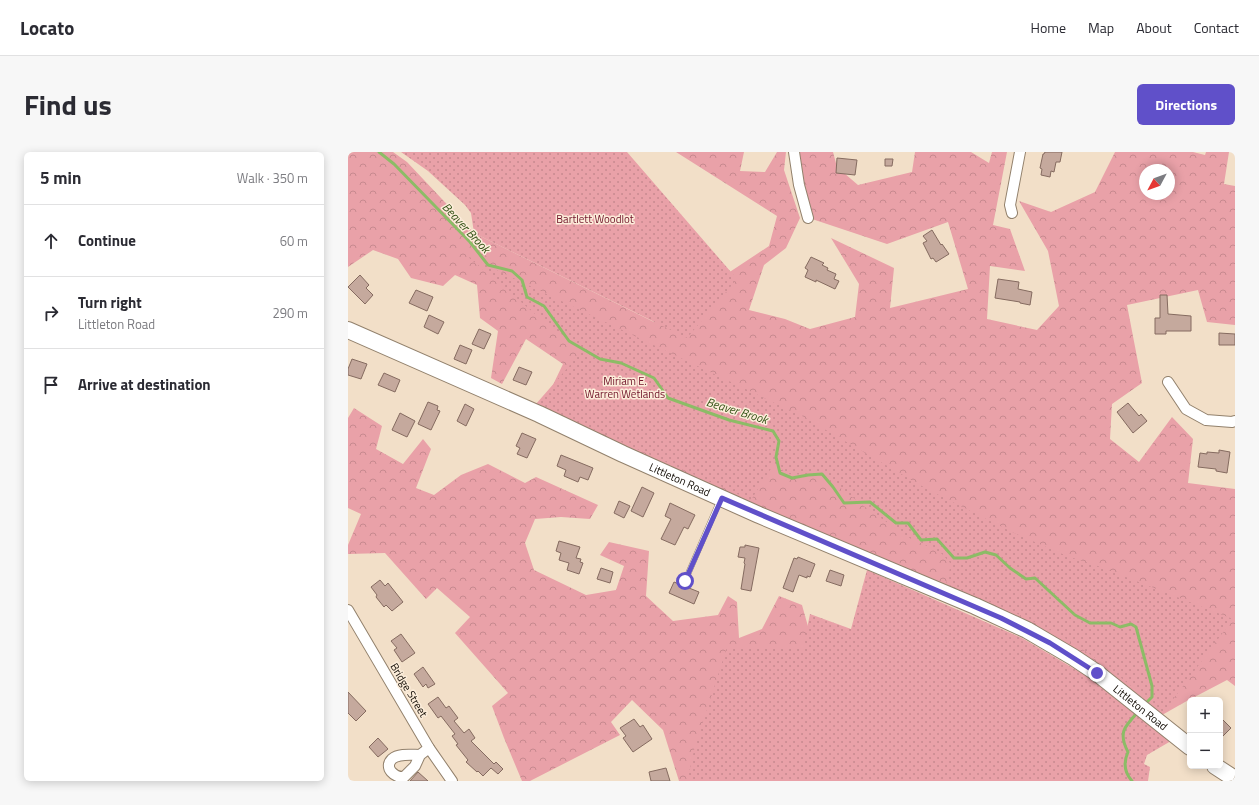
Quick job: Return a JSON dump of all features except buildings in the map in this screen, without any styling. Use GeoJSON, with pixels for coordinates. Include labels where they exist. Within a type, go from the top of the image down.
{"type":"FeatureCollection","features":[{"type":"Feature","properties":{"kind":"main road","name":"Littleton Road"},"geometry":{"type":"LineString","coordinates":[[348,330],[443,371],[722,498],[975,606],[1027,630],[1073,657],[1118,689],[1187,745]]}},
{"type":"Feature","properties":{"kind":"main road"},"geometry":{"type":"LineString","coordinates":[[1220,769],[1235,779]]}},
{"type":"Feature","properties":{"kind":"street"},"geometry":{"type":"LineString","coordinates":[[794,152],[799,185],[808,218]]}},
{"type":"Feature","properties":{"kind":"street"},"geometry":{"type":"LineString","coordinates":[[1012,213],[1010,205],[1020,152]]}},
{"type":"Feature","properties":{"kind":"street"},"geometry":{"type":"LineString","coordinates":[[1168,382],[1186,408],[1206,420],[1235,421]]}},
{"type":"Feature","properties":{"kind":"street","name":"Bridge Street"},"geometry":{"type":"LineString","coordinates":[[348,610],[429,748],[452,781]]}},
{"type":"Feature","properties":{"kind":"street"},"geometry":{"type":"LineString","coordinates":[[420,755],[429,748]]}},
{"type":"Feature","properties":{"kind":"lane"},"geometry":{"type":"LineString","coordinates":[[685,581],[722,498]]}},
{"type":"Feature","properties":{"kind":"green space","name":"Miriam E. Warren Wetlands"},"geometry":{"type":"Polygon","coordinates":[[[348,152],[393,152],[407,162],[474,233],[654,322],[769,246],[777,216],[676,152],[744,152],[740,171],[765,172],[777,152],[786,152],[784,170],[800,218],[786,248],[764,265],[749,310],[785,319],[810,329],[855,317],[859,284],[831,238],[894,268],[890,308],[968,289],[948,222],[887,244],[812,219],[794,152],[833,152],[837,167],[858,185],[912,172],[915,152],[971,152],[989,163],[992,152],[1007,152],[993,225],[1010,229],[1025,271],[990,266],[987,319],[1037,330],[1059,306],[1048,251],[1019,201],[1051,212],[1095,192],[1115,152],[1193,152],[1205,155],[1206,152],[1229,152],[1224,184],[1235,186],[1235,325],[1207,322],[1198,290],[1127,305],[1142,383],[1112,404],[1110,439],[1139,462],[1172,417],[1193,439],[1188,483],[1235,489],[1235,686],[1227,680],[1195,697],[1187,697],[1187,701],[1155,719],[1073,657],[539,414],[563,364],[526,339],[502,384],[491,378],[498,331],[480,318],[477,285],[455,275],[443,286],[411,278],[398,259],[373,250],[348,267],[348,152]]]}},
{"type":"Feature","properties":{"kind":"green space","name":"Bartlett Woodlot"},"geometry":{"type":"Polygon","coordinates":[[[401,152],[627,152],[737,279],[687,338],[474,233],[471,213],[465,205],[428,171],[401,152]]]}},
{"type":"Feature","properties":{"kind":"green space","name":"Miriam E. Warren Wetlands"},"geometry":{"type":"Polygon","coordinates":[[[467,256],[802,416],[927,489],[1012,532],[1067,556],[1098,566],[1233,619],[1163,713],[1105,665],[1068,640],[1024,617],[946,584],[951,564],[942,554],[911,539],[865,507],[830,480],[813,475],[785,474],[777,459],[751,500],[536,404],[583,350],[541,319],[467,256]]]}},
{"type":"Feature","properties":{"kind":"green space"},"geometry":{"type":"Polygon","coordinates":[[[354,408],[382,426],[376,449],[403,464],[423,439],[431,449],[416,488],[434,495],[461,475],[488,464],[525,483],[536,477],[598,505],[590,519],[561,517],[535,519],[525,543],[534,570],[586,595],[616,590],[624,566],[600,555],[609,542],[649,551],[646,596],[673,621],[718,615],[728,596],[737,602],[739,638],[762,629],[779,596],[802,605],[809,630],[829,642],[699,781],[679,781],[663,730],[632,700],[611,722],[620,735],[530,781],[522,781],[492,706],[508,693],[455,633],[470,617],[437,588],[426,599],[385,553],[348,554],[348,545],[361,514],[348,508],[348,418],[354,408]]]}},
{"type":"Feature","properties":{"kind":"green space"},"geometry":{"type":"Polygon","coordinates":[[[867,570],[1022,638],[1090,678],[1171,741],[1147,755],[1144,764],[1150,767],[1148,781],[685,781],[688,778],[694,750],[727,647],[803,648],[810,614],[851,629],[867,570]]]}},
{"type":"Feature","properties":{"kind":"waterway","name":"Beaver Brook"},"geometry":{"type":"LineString","coordinates":[[379,152],[394,164],[470,242],[488,265],[512,271],[522,280],[527,297],[544,306],[569,341],[600,359],[621,363],[654,378],[668,398],[729,420],[773,431],[779,441],[776,457],[780,473],[792,478],[822,474],[844,503],[870,502],[896,523],[908,523],[921,540],[937,539],[954,558],[967,558],[985,552],[996,555],[1010,568],[1026,579],[1035,578],[1075,615],[1090,623],[1111,623],[1120,627],[1131,624],[1136,627],[1152,686],[1152,697],[1144,705]]}},
{"type":"Feature","properties":{"kind":"waterway","name":"Beaver Brook"},"geometry":{"type":"LineString","coordinates":[[1132,781],[1127,774],[1125,767],[1125,760],[1128,752],[1123,740],[1123,735],[1126,726],[1138,712]]}},
{"type":"Feature","properties":{"kind":"route"},"geometry":{"type":"LineString","coordinates":[[685,581],[722,498],[975,606],[1027,630],[1097,673]]}}]}
